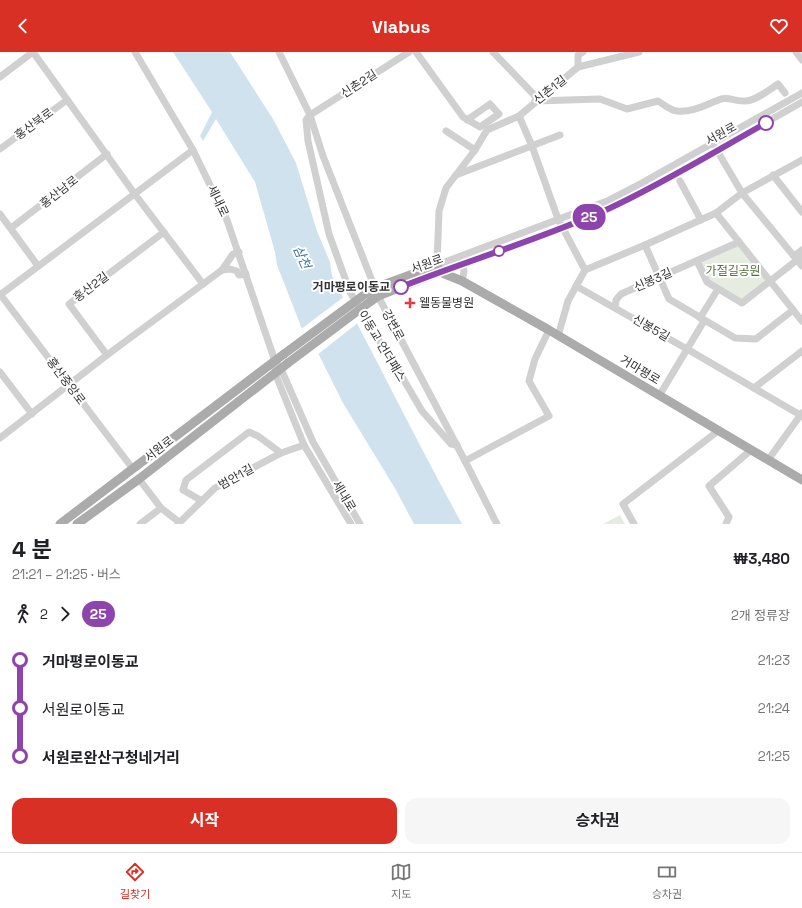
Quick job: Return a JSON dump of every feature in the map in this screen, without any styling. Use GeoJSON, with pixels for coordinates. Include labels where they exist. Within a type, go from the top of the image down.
{"type":"FeatureCollection","features":[{"type":"Feature","properties":{"kind":"main road","name":"서원로"},"geometry":{"type":"LineString","coordinates":[[77,524],[139,479],[373,294],[438,269]]}},
{"type":"Feature","properties":{"kind":"main road","name":"거마평로"},"geometry":{"type":"LineString","coordinates":[[438,269],[549,330],[802,480]]}},
{"type":"Feature","properties":{"kind":"main road","name":"서원로"},"geometry":{"type":"LineString","coordinates":[[60,524],[275,361],[282,365]]}},
{"type":"Feature","properties":{"kind":"street"},"geometry":{"type":"LineString","coordinates":[[0,77],[33,52],[134,194],[203,284]]}},
{"type":"Feature","properties":{"kind":"street","name":"세내로"},"geometry":{"type":"LineString","coordinates":[[135,52],[193,150],[227,220],[275,361]]}},
{"type":"Feature","properties":{"kind":"street","name":"강변로"},"geometry":{"type":"LineString","coordinates":[[279,52],[310,115],[323,156],[373,294],[457,446],[497,524]]}},
{"type":"Feature","properties":{"kind":"street","name":"신촌2길"},"geometry":{"type":"LineString","coordinates":[[310,115],[409,52]]}},
{"type":"Feature","properties":{"kind":"street"},"geometry":{"type":"LineString","coordinates":[[416,52],[463,117],[467,120],[480,127],[499,114]]}},
{"type":"Feature","properties":{"kind":"street"},"geometry":{"type":"LineString","coordinates":[[493,52],[536,100],[600,100],[627,109],[658,101],[676,111],[693,109],[722,99],[735,99],[745,102],[778,84],[785,93]]}},
{"type":"Feature","properties":{"kind":"street"},"geometry":{"type":"LineString","coordinates":[[578,67],[578,55],[584,52]]}},
{"type":"Feature","properties":{"kind":"street","name":"신촌1길"},"geometry":{"type":"LineString","coordinates":[[438,269],[439,211],[446,188],[475,150],[487,130],[518,116],[578,67],[639,52]]}},
{"type":"Feature","properties":{"kind":"street"},"geometry":{"type":"LineString","coordinates":[[796,52],[802,60]]}},
{"type":"Feature","properties":{"kind":"street","name":"서원로"},"geometry":{"type":"LineString","coordinates":[[438,269],[607,200],[802,93]]}},
{"type":"Feature","properties":{"kind":"street","name":"홍산북로"},"geometry":{"type":"LineString","coordinates":[[0,149],[67,100]]}},
{"type":"Feature","properties":{"kind":"street","name":"서원로"},"geometry":{"type":"LineString","coordinates":[[438,269],[463,264],[609,209],[645,191],[802,102]]}},
{"type":"Feature","properties":{"kind":"street"},"geometry":{"type":"LineString","coordinates":[[467,120],[490,104],[499,114],[509,120]]}},
{"type":"Feature","properties":{"kind":"street","name":"이동교 언더패스"},"geometry":{"type":"LineString","coordinates":[[310,115],[306,120],[308,141],[322,209],[329,234],[350,292],[422,411],[451,444],[457,446]]}},
{"type":"Feature","properties":{"kind":"street"},"geometry":{"type":"LineString","coordinates":[[518,116],[532,146],[558,219],[585,270]]}},
{"type":"Feature","properties":{"kind":"street"},"geometry":{"type":"LineString","coordinates":[[446,131],[475,150]]}},
{"type":"Feature","properties":{"kind":"street"},"geometry":{"type":"LineString","coordinates":[[456,175],[560,135]]}},
{"type":"Feature","properties":{"kind":"street"},"geometry":{"type":"LineString","coordinates":[[713,143],[742,193],[798,256],[802,266]]}},
{"type":"Feature","properties":{"kind":"street"},"geometry":{"type":"LineString","coordinates":[[0,294],[193,150]]}},
{"type":"Feature","properties":{"kind":"street","name":"홍산남로"},"geometry":{"type":"LineString","coordinates":[[11,228],[107,154]]}},
{"type":"Feature","properties":{"kind":"street"},"geometry":{"type":"LineString","coordinates":[[558,336],[568,301],[585,270],[716,213],[742,193],[802,160]]}},
{"type":"Feature","properties":{"kind":"street"},"geometry":{"type":"LineString","coordinates":[[773,175],[802,212]]}},
{"type":"Feature","properties":{"kind":"street"},"geometry":{"type":"LineString","coordinates":[[680,181],[701,220]]}},
{"type":"Feature","properties":{"kind":"street"},"geometry":{"type":"LineString","coordinates":[[716,213],[802,321]]}},
{"type":"Feature","properties":{"kind":"street"},"geometry":{"type":"LineString","coordinates":[[0,214],[38,266]]}},
{"type":"Feature","properties":{"kind":"street","name":"홍산2길"},"geometry":{"type":"LineString","coordinates":[[107,355],[69,304],[164,232]]}},
{"type":"Feature","properties":{"kind":"street","name":"신봉3길"},"geometry":{"type":"LineString","coordinates":[[615,307],[616,300],[621,294],[739,242]]}},
{"type":"Feature","properties":{"kind":"street"},"geometry":{"type":"LineString","coordinates":[[645,245],[669,299],[702,320],[735,338],[756,339],[793,310]]}},
{"type":"Feature","properties":{"kind":"street"},"geometry":{"type":"LineString","coordinates":[[697,261],[707,282],[742,303],[771,281],[798,256],[802,250]]}},
{"type":"Feature","properties":{"kind":"street"},"geometry":{"type":"LineString","coordinates":[[0,438],[107,355],[222,270],[233,254],[239,252]]}},
{"type":"Feature","properties":{"kind":"street"},"geometry":{"type":"LineString","coordinates":[[462,281],[463,264]]}},
{"type":"Feature","properties":{"kind":"street"},"geometry":{"type":"LineString","coordinates":[[222,270],[230,269],[237,271],[239,276],[246,274]]}},
{"type":"Feature","properties":{"kind":"street"},"geometry":{"type":"LineString","coordinates":[[576,286],[615,307]]}},
{"type":"Feature","properties":{"kind":"street"},"geometry":{"type":"LineString","coordinates":[[659,396],[687,349],[718,289]]}},
{"type":"Feature","properties":{"kind":"street","name":"홍산중앙로"},"geometry":{"type":"LineString","coordinates":[[0,294],[132,469]]}},
{"type":"Feature","properties":{"kind":"street","name":"신봉5길"},"geometry":{"type":"LineString","coordinates":[[615,307],[802,415]]}},
{"type":"Feature","properties":{"kind":"street"},"geometry":{"type":"LineString","coordinates":[[465,461],[549,416],[529,381],[535,360],[549,330]]}},
{"type":"Feature","properties":{"kind":"street"},"geometry":{"type":"LineString","coordinates":[[754,388],[802,352]]}},
{"type":"Feature","properties":{"kind":"street","name":"세내로"},"geometry":{"type":"LineString","coordinates":[[282,365],[304,445],[351,524]]}},
{"type":"Feature","properties":{"kind":"street","name":"세내로"},"geometry":{"type":"LineString","coordinates":[[282,365],[313,442],[360,524]]}},
{"type":"Feature","properties":{"kind":"street"},"geometry":{"type":"LineString","coordinates":[[0,372],[32,414]]}},
{"type":"Feature","properties":{"kind":"street"},"geometry":{"type":"LineString","coordinates":[[768,460],[802,415]]}},
{"type":"Feature","properties":{"kind":"street"},"geometry":{"type":"LineString","coordinates":[[634,524],[623,504],[718,431]]}},
{"type":"Feature","properties":{"kind":"street"},"geometry":{"type":"LineString","coordinates":[[202,500],[183,490],[186,480],[249,432],[258,436],[281,453]]}},
{"type":"Feature","properties":{"kind":"street","name":"범안1길"},"geometry":{"type":"LineString","coordinates":[[179,523],[215,488],[281,453],[304,445]]}},
{"type":"Feature","properties":{"kind":"street"},"geometry":{"type":"LineString","coordinates":[[726,524],[729,516],[709,486],[751,450]]}},
{"type":"Feature","properties":{"kind":"street"},"geometry":{"type":"LineString","coordinates":[[139,479],[161,508],[179,523]]}},
{"type":"Feature","properties":{"kind":"street"},"geometry":{"type":"LineString","coordinates":[[140,524],[161,508]]}},
{"type":"Feature","properties":{"kind":"green space","name":"가절길공원"},"geometry":{"type":"Polygon","coordinates":[[[739,242],[771,281],[742,303],[707,282],[697,261],[739,242]]]}},
{"type":"Feature","properties":{"kind":"green space"},"geometry":{"type":"Polygon","coordinates":[[[620,515],[625,524],[603,524],[620,515]]]}},
{"type":"Feature","properties":{"kind":"water","name":"삼천"},"geometry":{"type":"Polygon","coordinates":[[[173,52],[230,52],[273,119],[296,163],[317,231],[330,262],[332,276],[462,524],[414,524],[396,490],[343,403],[318,353],[302,329],[277,265],[275,252],[255,182],[216,119],[203,141],[200,136],[212,112],[173,52]]]}},
{"type":"Feature","properties":{"kind":"pier"},"geometry":{"type":"Polygon","coordinates":[[[345,296],[359,322],[317,355],[300,330],[345,296]]]}},
{"type":"Feature","properties":{"kind":"bus line","name":"25"},"geometry":{"type":"LineString","coordinates":[[401,287],[609,209],[645,191],[766,123]]}},
{"type":"Feature","properties":{"kind":"place","name":"거마평로이동교"},"geometry":{"type":"Point","coordinates":[401,287]}},
{"type":"Feature","properties":{"kind":"place","name":"웰동물병원"},"geometry":{"type":"Point","coordinates":[410,303]}}]}
